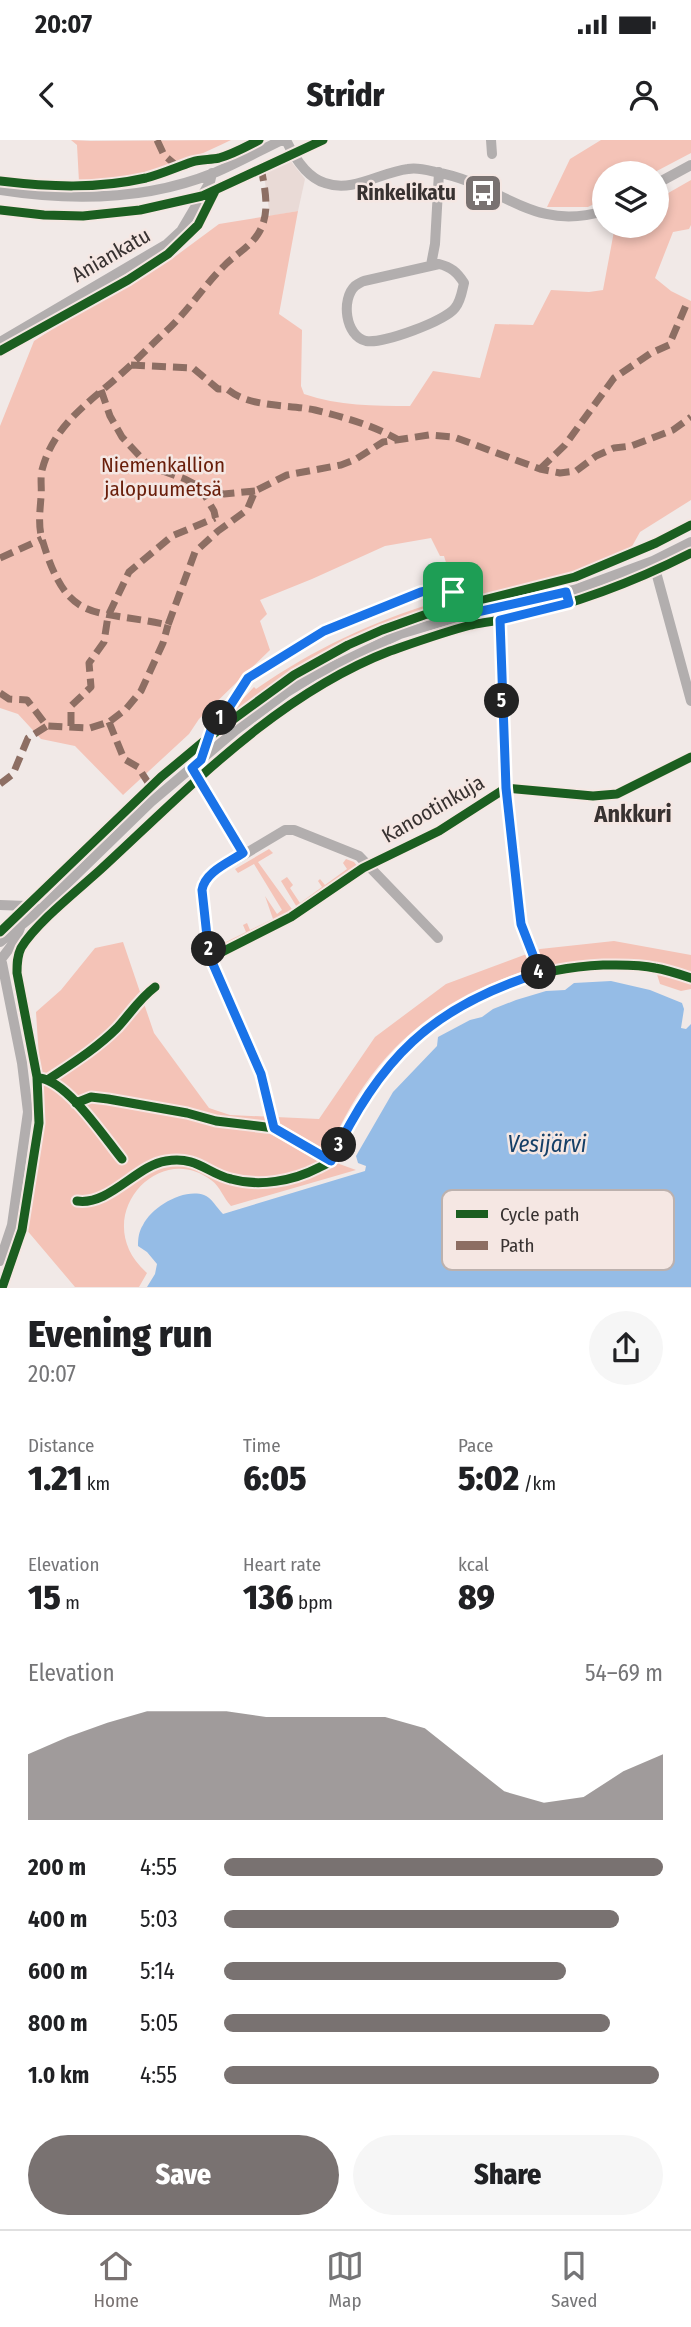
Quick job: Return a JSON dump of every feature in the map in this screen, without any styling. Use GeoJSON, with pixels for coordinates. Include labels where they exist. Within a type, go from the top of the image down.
{"type":"FeatureCollection","features":[{"type":"Feature","properties":{"kind":"street"},"geometry":{"type":"LineString","coordinates":[[0,190],[62,197],[109,195],[153,189],[212,173],[284,140],[301,166],[316,180],[327,184],[355,184],[411,168],[439,172],[473,182],[528,210],[547,215],[567,217],[592,214]]}},
{"type":"Feature","properties":{"kind":"street"},"geometry":{"type":"LineString","coordinates":[[491,140],[492,154]]}},
{"type":"Feature","properties":{"kind":"street"},"geometry":{"type":"LineString","coordinates":[[669,177],[691,165]]}},
{"type":"Feature","properties":{"kind":"street"},"geometry":{"type":"LineString","coordinates":[[431,265],[435,244],[439,172]]}},
{"type":"Feature","properties":{"kind":"street","name":"Aniankatu"},"geometry":{"type":"LineString","coordinates":[[0,342],[167,244],[181,231],[210,182],[212,173]]}},
{"type":"Feature","properties":{"kind":"street"},"geometry":{"type":"LineString","coordinates":[[431,265],[448,266],[458,272],[464,283],[456,307],[445,318],[391,337],[365,341],[357,336],[347,314],[347,302],[354,287],[364,281],[431,265]]}},
{"type":"Feature","properties":{"kind":"street"},"geometry":{"type":"LineString","coordinates":[[0,942],[20,928],[151,803],[201,760],[287,692],[315,675],[400,634],[464,615],[577,589],[653,561],[691,542]]}},
{"type":"Feature","properties":{"kind":"street"},"geometry":{"type":"LineString","coordinates":[[653,561],[691,701]]}},
{"type":"Feature","properties":{"kind":"street"},"geometry":{"type":"LineString","coordinates":[[201,760],[212,727],[248,678],[324,631],[421,592],[441,588],[453,592],[464,615]]}},
{"type":"Feature","properties":{"kind":"street"},"geometry":{"type":"LineString","coordinates":[[500,607],[506,788],[519,907]]}},
{"type":"Feature","properties":{"kind":"street"},"geometry":{"type":"LineString","coordinates":[[192,768],[243,853]]}},
{"type":"Feature","properties":{"kind":"street"},"geometry":{"type":"LineString","coordinates":[[261,1074],[209,955],[202,890],[203,882],[208,876],[285,830],[294,830],[349,851],[369,865],[438,938]]}},
{"type":"Feature","properties":{"kind":"street"},"geometry":{"type":"LineString","coordinates":[[0,905],[40,909]]}},
{"type":"Feature","properties":{"kind":"street"},"geometry":{"type":"LineString","coordinates":[[0,1261],[12,1225],[28,1112],[9,989],[1,961],[15,941],[20,928]]}},
{"type":"Feature","properties":{"kind":"street"},"geometry":{"type":"LineString","coordinates":[[0,978],[9,989]]}},
{"type":"Feature","properties":{"kind":"shaded area"},"geometry":{"type":"Polygon","coordinates":[[[289,159],[305,179],[298,211],[270,216],[263,169],[289,159]]]}},
{"type":"Feature","properties":{"kind":"green space"},"geometry":{"type":"Polygon","coordinates":[[[71,140],[231,140],[194,157],[139,174],[79,182],[77,145],[71,140]]]}},
{"type":"Feature","properties":{"kind":"green space"},"geometry":{"type":"Polygon","coordinates":[[[601,140],[691,140],[691,153],[669,165],[669,161],[592,161],[592,205],[547,207],[570,159],[601,140]]]}},
{"type":"Feature","properties":{"kind":"green space","name":"Niemenkallion jalopuumetsä"},"geometry":{"type":"Polygon","coordinates":[[[691,180],[691,225],[689,229],[673,232],[655,278],[671,291],[691,301],[691,500],[640,532],[630,550],[573,573],[469,600],[452,582],[444,556],[440,556],[431,538],[385,546],[260,600],[267,614],[260,621],[270,650],[199,719],[189,734],[123,795],[75,746],[41,739],[18,714],[0,708],[0,426],[34,341],[158,260],[173,258],[219,224],[298,211],[279,314],[302,330],[301,386],[304,394],[343,403],[410,406],[433,371],[480,378],[495,324],[533,325],[551,290],[603,290],[613,238],[669,238],[669,193],[691,180]]]}},
{"type":"Feature","properties":{"kind":"green space"},"geometry":{"type":"Polygon","coordinates":[[[437,593],[447,594],[453,603],[380,627],[301,666],[222,724],[254,687],[256,689],[300,661],[344,638],[389,618],[439,601],[437,593]]]}},
{"type":"Feature","properties":{"kind":"green space"},"geometry":{"type":"Polygon","coordinates":[[[269,849],[273,853],[258,862],[294,912],[219,951],[216,939],[222,944],[246,932],[243,925],[247,923],[250,930],[273,919],[265,896],[277,914],[282,910],[254,864],[238,873],[235,869],[269,849]]]}},
{"type":"Feature","properties":{"kind":"green space"},"geometry":{"type":"Polygon","coordinates":[[[346,859],[358,867],[298,909],[281,881],[287,877],[293,885],[290,888],[300,903],[322,887],[318,881],[320,879],[325,885],[347,869],[343,863],[346,859]]]}},
{"type":"Feature","properties":{"kind":"green space"},"geometry":{"type":"Polygon","coordinates":[[[614,941],[691,955],[691,989],[681,991],[660,984],[655,968],[614,965],[573,968],[533,976],[495,989],[458,1007],[425,1030],[395,1057],[369,1090],[331,1161],[356,1170],[231,1206],[211,1180],[190,1170],[170,1170],[151,1177],[136,1191],[127,1209],[124,1230],[130,1252],[147,1273],[139,1287],[75,1287],[20,1222],[43,1120],[36,1012],[61,990],[95,948],[123,942],[154,1033],[209,1108],[230,1115],[319,1119],[375,1037],[446,984],[540,949],[614,941]]]}},
{"type":"Feature","properties":{"kind":"water","name":"Vesijärvi"},"geometry":{"type":"Polygon","coordinates":[[[611,981],[650,990],[682,1003],[684,1009],[681,1028],[686,1029],[691,1024],[691,1287],[147,1287],[155,1274],[157,1264],[138,1246],[139,1237],[147,1218],[161,1206],[187,1194],[204,1195],[223,1214],[365,1171],[366,1166],[358,1163],[356,1156],[393,1092],[437,1046],[438,1037],[470,1020],[482,1017],[493,1009],[546,991],[565,990],[574,983],[611,981]]]}},
{"type":"Feature","properties":{"kind":"marked path"},"geometry":{"type":"LineString","coordinates":[[157,140],[164,155],[178,167]]}},
{"type":"Feature","properties":{"kind":"marked path"},"geometry":{"type":"LineString","coordinates":[[261,167],[266,210],[258,234],[223,267],[171,326],[74,416],[55,440],[48,454],[41,477],[42,539],[62,587],[87,609],[168,625],[195,552],[247,510],[255,491],[287,475],[341,465],[383,442],[429,435],[454,437],[540,469],[560,473],[576,471],[596,456],[614,448],[631,446],[673,430],[691,417]]}},
{"type":"Feature","properties":{"kind":"marked path"},"geometry":{"type":"LineString","coordinates":[[540,469],[565,445],[614,378],[651,353],[669,345],[687,303]]}},
{"type":"Feature","properties":{"kind":"marked path"},"geometry":{"type":"LineString","coordinates":[[131,365],[193,368],[218,389],[227,389],[258,402],[326,413],[368,426],[397,439]]}},
{"type":"Feature","properties":{"kind":"marked path"},"geometry":{"type":"LineString","coordinates":[[101,390],[110,416],[122,437],[149,466],[224,494],[255,491]]}},
{"type":"Feature","properties":{"kind":"marked path"},"geometry":{"type":"LineString","coordinates":[[200,487],[214,511],[217,525]]}},
{"type":"Feature","properties":{"kind":"marked path"},"geometry":{"type":"LineString","coordinates":[[71,726],[71,706],[91,687],[89,663],[104,642],[108,616],[129,572],[172,536],[215,518]]}},
{"type":"Feature","properties":{"kind":"marked path"},"geometry":{"type":"LineString","coordinates":[[0,558],[42,539]]}},
{"type":"Feature","properties":{"kind":"marked path"},"geometry":{"type":"LineString","coordinates":[[0,693],[9,699],[27,700],[47,726],[90,728],[109,722],[126,709],[141,691],[163,643],[168,625]]}},
{"type":"Feature","properties":{"kind":"marked path"},"geometry":{"type":"LineString","coordinates":[[109,722],[124,759],[138,767],[151,787]]}},
{"type":"Feature","properties":{"kind":"marked path"},"geometry":{"type":"LineString","coordinates":[[0,784],[13,774],[28,738],[47,726]]}},
{"type":"Feature","properties":{"kind":"cycle path"},"geometry":{"type":"LineString","coordinates":[[0,181],[73,186],[128,182],[195,161],[216,159],[259,140]]}},
{"type":"Feature","properties":{"kind":"cycle path"},"geometry":{"type":"LineString","coordinates":[[0,210],[83,216],[140,210],[202,196],[323,140]]}},
{"type":"Feature","properties":{"kind":"cycle path"},"geometry":{"type":"LineString","coordinates":[[0,351],[128,280],[168,254],[198,225],[215,191]]}},
{"type":"Feature","properties":{"kind":"cycle path"},"geometry":{"type":"LineString","coordinates":[[0,932],[161,777],[209,737],[294,675],[348,645],[382,630],[424,615],[575,577],[656,543],[691,525]]}},
{"type":"Feature","properties":{"kind":"cycle path"},"geometry":{"type":"LineString","coordinates":[[2,1288],[22,1230],[39,1123],[37,1077],[17,973],[20,951],[37,928],[200,777],[271,718],[309,692],[390,651],[476,624],[513,618],[582,599],[626,583],[691,553]]}},
{"type":"Feature","properties":{"kind":"cycle path","name":"Kanootinkuja"},"geometry":{"type":"LineString","coordinates":[[209,955],[218,954],[291,917],[363,868],[439,831],[506,788],[593,796],[617,794],[691,757]]}},
{"type":"Feature","properties":{"kind":"cycle path"},"geometry":{"type":"LineString","coordinates":[[77,1201],[89,1201],[112,1192],[144,1170],[166,1161],[186,1161],[222,1176],[253,1182],[287,1179],[308,1173],[334,1157],[359,1105],[390,1063],[442,1018],[471,1000],[502,986],[535,975],[603,965],[649,967],[691,978]]}},
{"type":"Feature","properties":{"kind":"cycle path"},"geometry":{"type":"LineString","coordinates":[[49,1079],[109,1035],[155,987]]}},
{"type":"Feature","properties":{"kind":"cycle path"},"geometry":{"type":"LineString","coordinates":[[261,1074],[274,1128],[331,1161]]}},
{"type":"Feature","properties":{"kind":"cycle path"},"geometry":{"type":"LineString","coordinates":[[40,1078],[62,1089],[74,1100],[122,1159]]}},
{"type":"Feature","properties":{"kind":"cycle path"},"geometry":{"type":"LineString","coordinates":[[76,1103],[91,1097],[108,1099],[216,1121],[274,1128]]}},
{"type":"Feature","properties":{"kind":"place","name":"Rinkelikatu"},"geometry":{"type":"Point","coordinates":[483,193]}},
{"type":"Feature","properties":{"kind":"district","name":"Ankkuri"},"geometry":{"type":"Point","coordinates":[633,814]}},
{"type":"Feature","properties":{"kind":"route"},"geometry":{"type":"LineString","coordinates":[[441,588],[453,592],[464,615],[566,592],[569,603],[500,620],[506,788],[519,907],[521,924],[540,973],[467,1001],[436,1020],[401,1052],[370,1088],[331,1161],[274,1128],[261,1074],[209,955],[203,882],[243,853],[192,768],[201,760],[212,727],[248,678],[324,631],[421,592],[441,588]]}}]}
